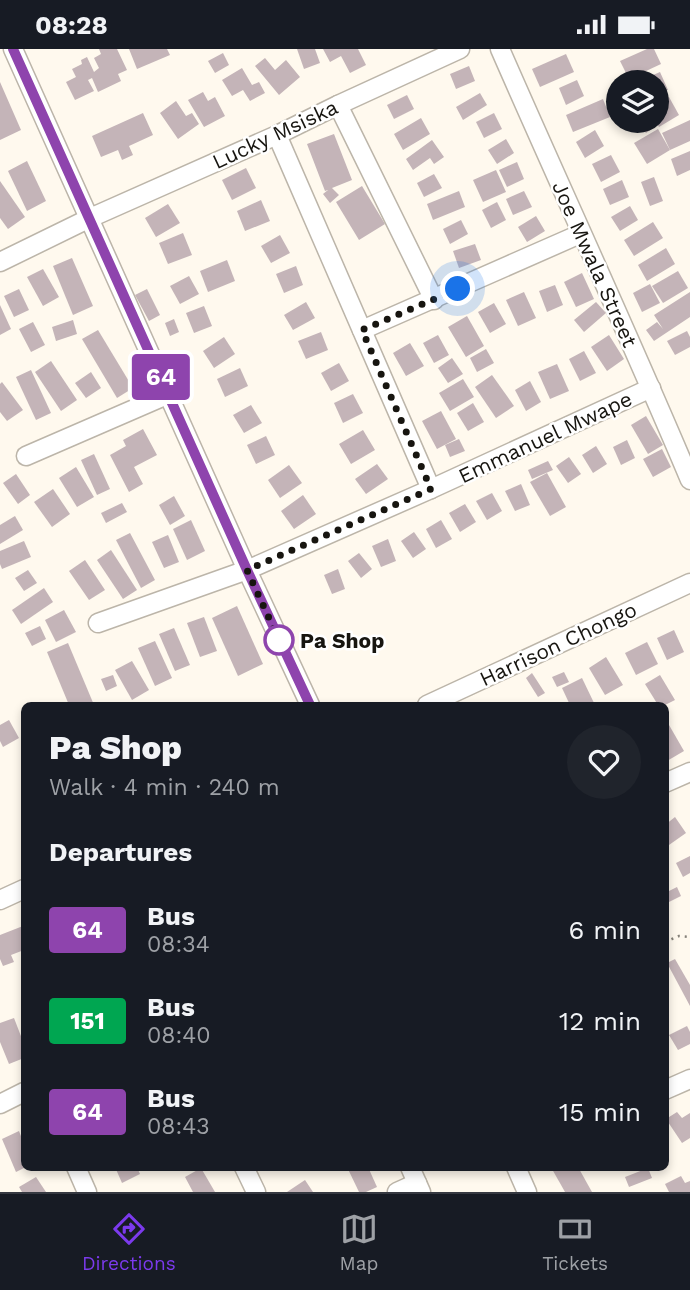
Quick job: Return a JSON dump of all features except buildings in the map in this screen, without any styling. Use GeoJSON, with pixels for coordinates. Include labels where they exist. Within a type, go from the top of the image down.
{"type":"FeatureCollection","features":[{"type":"Feature","properties":{"kind":"street"},"geometry":{"type":"LineString","coordinates":[[13,49],[309,702]]}},
{"type":"Feature","properties":{"kind":"street","name":"Lucky Msiska"},"geometry":{"type":"LineString","coordinates":[[0,262],[90,218],[277,135],[460,49]]}},
{"type":"Feature","properties":{"kind":"street","name":"Joe Mwala Street"},"geometry":{"type":"LineString","coordinates":[[499,49],[690,479]]}},
{"type":"Feature","properties":{"kind":"street"},"geometry":{"type":"LineString","coordinates":[[338,105],[434,300]]}},
{"type":"Feature","properties":{"kind":"street"},"geometry":{"type":"LineString","coordinates":[[277,135],[431,489]]}},
{"type":"Feature","properties":{"kind":"street"},"geometry":{"type":"LineString","coordinates":[[362,330],[580,234]]}},
{"type":"Feature","properties":{"kind":"street","name":"Emmanuel Mwape"},"geometry":{"type":"LineString","coordinates":[[98,624],[247,570],[651,388]]}},
{"type":"Feature","properties":{"kind":"street"},"geometry":{"type":"LineString","coordinates":[[26,456],[169,394]]}},
{"type":"Feature","properties":{"kind":"street","name":"Harrison Chongo"},"geometry":{"type":"LineString","coordinates":[[433,702],[690,583]]}},
{"type":"Feature","properties":{"kind":"street"},"geometry":{"type":"LineString","coordinates":[[669,781],[690,772]]}},
{"type":"Feature","properties":{"kind":"street"},"geometry":{"type":"LineString","coordinates":[[0,899],[21,890]]}},
{"type":"Feature","properties":{"kind":"street"},"geometry":{"type":"LineString","coordinates":[[669,1088],[690,1079]]}},
{"type":"Feature","properties":{"kind":"street"},"geometry":{"type":"LineString","coordinates":[[0,1104],[21,1094]]}},
{"type":"Feature","properties":{"kind":"street"},"geometry":{"type":"LineString","coordinates":[[78,1171],[87,1192]]}},
{"type":"Feature","properties":{"kind":"street"},"geometry":{"type":"LineString","coordinates":[[246,1171],[256,1192]]}},
{"type":"Feature","properties":{"kind":"street"},"geometry":{"type":"LineString","coordinates":[[518,1171],[527,1192]]}},
{"type":"Feature","properties":{"kind":"street"},"geometry":{"type":"LineString","coordinates":[[397,1192],[416,1181]]}},
{"type":"Feature","properties":{"kind":"path"},"geometry":{"type":"LineString","coordinates":[[669,940],[679,936],[690,937]]}},
{"type":"Feature","properties":{"kind":"bus line","name":"64"},"geometry":{"type":"LineString","coordinates":[[13,49],[309,702]]}},
{"type":"Feature","properties":{"kind":"place","name":"Pa Shop"},"geometry":{"type":"Point","coordinates":[279,640]}},
{"type":"Feature","properties":{"kind":"route"},"geometry":{"type":"LineString","coordinates":[[279,640],[247,570],[431,489],[362,330],[458,289]]}}]}
